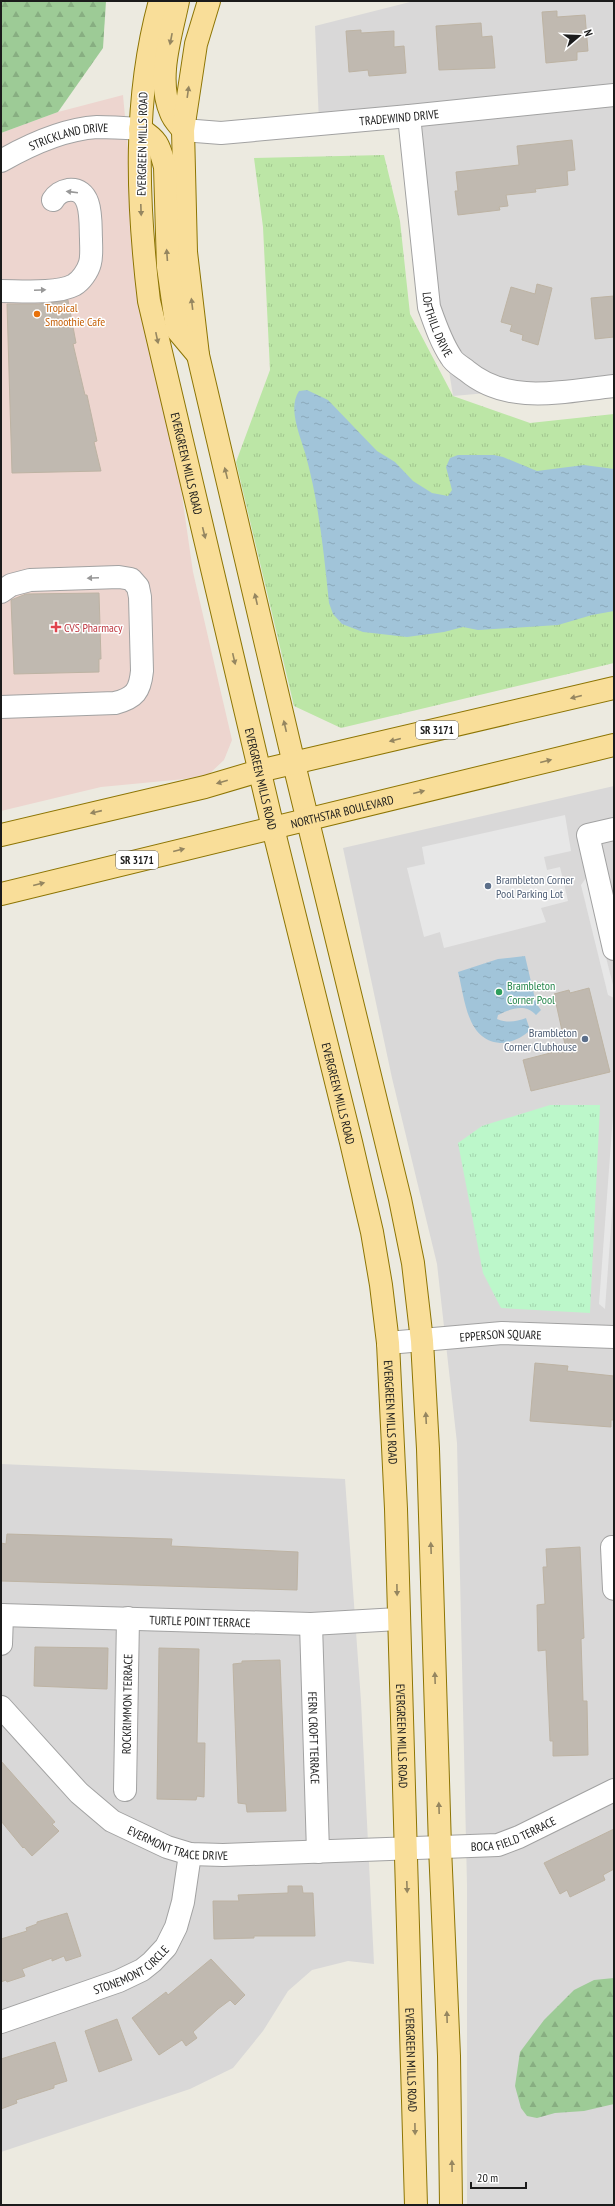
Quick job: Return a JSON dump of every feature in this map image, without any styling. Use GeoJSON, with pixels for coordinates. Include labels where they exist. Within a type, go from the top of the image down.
{"type":"FeatureCollection","features":[{"type":"Feature","properties":{"kind":"main road","name":"EVERGREEN MILLS ROAD"},"geometry":{"type":"LineString","coordinates":[[160,1],[151,34],[144,77],[140,129],[143,251],[149,301],[273,828],[370,1225],[388,1343],[396,1509],[405,1848],[414,2082],[416,2205]]}},
{"type":"Feature","properties":{"kind":"main road"},"geometry":{"type":"LineString","coordinates":[[178,1],[166,70],[165,93],[171,114],[183,130]]}},
{"type":"Feature","properties":{"kind":"main road"},"geometry":{"type":"LineString","coordinates":[[209,1],[196,44],[183,130],[186,252],[198,355],[294,764],[400,1199],[413,1264],[422,1341],[428,1457],[440,1847],[449,2056],[451,2205]]}},
{"type":"Feature","properties":{"kind":"main road"},"geometry":{"type":"LineString","coordinates":[[140,129],[154,138],[161,151],[165,167],[167,260],[177,330],[198,355]]}},
{"type":"Feature","properties":{"kind":"main road","name":"SR 3171"},"geometry":{"type":"LineString","coordinates":[[1,835],[205,787],[260,771],[614,688]]}},
{"type":"Feature","properties":{"kind":"main road","name":"NORTHSTAR BOULEVARD"},"geometry":{"type":"LineString","coordinates":[[1,894],[273,828],[308,818],[614,745]]}},
{"type":"Feature","properties":{"kind":"street","name":"TRADEWIND DRIVE"},"geometry":{"type":"LineString","coordinates":[[183,130],[221,133],[614,95]]}},
{"type":"Feature","properties":{"kind":"street","name":"LOFTHILL DRIVE"},"geometry":{"type":"LineString","coordinates":[[409,116],[429,307],[439,335],[452,359],[478,380],[498,388],[525,394],[614,386]]}},
{"type":"Feature","properties":{"kind":"street","name":"STRICKLAND DRIVE"},"geometry":{"type":"LineString","coordinates":[[1,161],[16,153],[68,132],[97,127],[140,129]]}},
{"type":"Feature","properties":{"kind":"street"},"geometry":{"type":"LineString","coordinates":[[1,291],[63,288],[75,284],[88,268],[91,255],[90,212],[86,198],[82,194],[70,190],[60,193],[53,200]]}},
{"type":"Feature","properties":{"kind":"street"},"geometry":{"type":"LineString","coordinates":[[1,592],[11,585],[30,580],[119,577],[132,579],[138,587],[140,597],[142,671],[141,682],[136,692],[128,700],[115,703],[1,707]]}},
{"type":"Feature","properties":{"kind":"street"},"geometry":{"type":"LineString","coordinates":[[614,829],[588,835],[614,949]]}},
{"type":"Feature","properties":{"kind":"street","name":"EPPERSON SQUARE"},"geometry":{"type":"LineString","coordinates":[[388,1343],[502,1333],[614,1331]]}},
{"type":"Feature","properties":{"kind":"street"},"geometry":{"type":"LineString","coordinates":[[612,1547],[614,1589]]}},
{"type":"Feature","properties":{"kind":"street"},"geometry":{"type":"LineString","coordinates":[[1,1615],[1,1644]]}},
{"type":"Feature","properties":{"kind":"street","name":"TURTLE POINT TERRACE"},"geometry":{"type":"LineString","coordinates":[[1,1615],[311,1624],[398,1619]]}},
{"type":"Feature","properties":{"kind":"street","name":"ROCKRIMMON TERRACE"},"geometry":{"type":"LineString","coordinates":[[124,1790],[128,1618]]}},
{"type":"Feature","properties":{"kind":"street","name":"FERN CROFT TERRACE"},"geometry":{"type":"LineString","coordinates":[[311,1624],[318,1852]]}},
{"type":"Feature","properties":{"kind":"street","name":"EVERMONT TRACE DRIVE"},"geometry":{"type":"LineString","coordinates":[[1,1707],[92,1805],[112,1821],[136,1834],[190,1854],[223,1855],[405,1848]]}},
{"type":"Feature","properties":{"kind":"street","name":"BOCA FIELD TERRACE"},"geometry":{"type":"LineString","coordinates":[[405,1848],[498,1845],[519,1837],[614,1790]]}},
{"type":"Feature","properties":{"kind":"street","name":"STONEMONT CIRCLE"},"geometry":{"type":"LineString","coordinates":[[1,2022],[119,1981],[142,1970],[152,1962],[166,1947],[176,1927],[190,1854]]}},
{"type":"Feature","properties":{"kind":"shaded area"},"geometry":{"type":"Polygon","coordinates":[[[414,1],[614,1],[614,382],[453,396],[409,117],[319,123],[315,26],[414,1]]]}},
{"type":"Feature","properties":{"kind":"shaded area"},"geometry":{"type":"Polygon","coordinates":[[[123,95],[144,322],[180,482],[193,572],[232,740],[224,760],[209,774],[185,779],[101,787],[1,811],[1,133],[58,112],[123,95]]]}},
{"type":"Feature","properties":{"kind":"shaded area"},"geometry":{"type":"Polygon","coordinates":[[[614,786],[614,2205],[467,2205],[467,1885],[457,1443],[437,1264],[392,1078],[343,848],[614,786]]]}},
{"type":"Feature","properties":{"kind":"shaded area","name":"Brambleton Corner Pool Parking Lot"},"geometry":{"type":"Polygon","coordinates":[[[565,815],[571,851],[544,857],[547,870],[560,867],[568,901],[541,908],[546,922],[444,948],[440,932],[424,937],[407,868],[425,864],[422,847],[565,815]]]}},
{"type":"Feature","properties":{"kind":"shaded area"},"geometry":{"type":"Polygon","coordinates":[[[586,878],[614,989],[614,998],[608,995],[581,885],[586,878]]]}},
{"type":"Feature","properties":{"kind":"shaded area"},"geometry":{"type":"Polygon","coordinates":[[[614,1102],[614,1186],[605,1309],[599,1304],[614,1102]]]}},
{"type":"Feature","properties":{"kind":"shaded area"},"geometry":{"type":"Polygon","coordinates":[[[1,1464],[345,1479],[361,1701],[374,1964],[348,1961],[312,1970],[288,1991],[263,2031],[233,2068],[190,2089],[1,2152],[1,1464]]]}},
{"type":"Feature","properties":{"kind":"green space"},"geometry":{"type":"Polygon","coordinates":[[[1,1],[106,1],[103,48],[58,112],[1,133],[1,1]]]}},
{"type":"Feature","properties":{"kind":"green space"},"geometry":{"type":"Polygon","coordinates":[[[384,155],[400,221],[410,314],[453,396],[530,423],[614,414],[614,663],[341,728],[294,706],[236,462],[270,370],[263,227],[254,158],[384,155]]]}},
{"type":"Feature","properties":{"kind":"green space"},"geometry":{"type":"Polygon","coordinates":[[[550,1105],[600,1105],[590,1313],[501,1308],[483,1273],[458,1143],[482,1126],[550,1105]]]}},
{"type":"Feature","properties":{"kind":"green space"},"geometry":{"type":"Polygon","coordinates":[[[614,1978],[614,2104],[584,2111],[555,2113],[537,2118],[527,2116],[521,2108],[515,2086],[520,2052],[544,2020],[574,1990],[594,1980],[614,1978]]]}},
{"type":"Feature","properties":{"kind":"water"},"geometry":{"type":"Polygon","coordinates":[[[307,390],[328,400],[377,451],[395,462],[413,481],[432,493],[448,496],[452,490],[446,467],[450,458],[458,455],[494,455],[503,457],[537,471],[584,465],[614,469],[614,611],[592,615],[558,625],[478,630],[463,627],[444,632],[407,637],[363,632],[342,624],[333,614],[329,603],[318,511],[311,474],[296,423],[294,406],[296,398],[299,391],[307,390]]]}},
{"type":"Feature","properties":{"kind":"water","name":"Brambleton Corner Pool"},"geometry":{"type":"Polygon","coordinates":[[[525,956],[536,1003],[541,1010],[536,1015],[527,1009],[517,1008],[498,1015],[497,1019],[508,1021],[526,1018],[530,1030],[520,1038],[508,1042],[500,1043],[489,1040],[480,1034],[469,1016],[465,1005],[458,972],[498,959],[525,956]]]}},
{"type":"Feature","properties":{"kind":"building"},"geometry":{"type":"Polygon","coordinates":[[[557,11],[557,17],[585,15],[588,51],[577,52],[577,60],[546,63],[542,12],[557,11]]]}},
{"type":"Feature","properties":{"kind":"building"},"geometry":{"type":"Polygon","coordinates":[[[481,23],[482,37],[492,36],[495,68],[439,70],[436,26],[481,23]]]}},
{"type":"Feature","properties":{"kind":"building"},"geometry":{"type":"Polygon","coordinates":[[[361,30],[361,33],[394,31],[394,47],[404,46],[406,73],[369,76],[368,70],[349,72],[346,31],[361,30]]]}},
{"type":"Feature","properties":{"kind":"building"},"geometry":{"type":"Polygon","coordinates":[[[572,140],[575,170],[567,171],[568,185],[535,189],[536,192],[506,195],[508,206],[499,207],[500,210],[458,215],[455,191],[458,191],[456,172],[519,165],[517,146],[572,140]]]}},
{"type":"Feature","properties":{"kind":"building"},"geometry":{"type":"Polygon","coordinates":[[[537,284],[552,288],[538,345],[522,340],[523,335],[510,331],[512,325],[501,322],[511,287],[535,294],[537,284]]]}},
{"type":"Feature","properties":{"kind":"building"},"geometry":{"type":"Polygon","coordinates":[[[614,296],[614,337],[595,339],[591,298],[614,296]]]}},
{"type":"Feature","properties":{"kind":"building"},"geometry":{"type":"Polygon","coordinates":[[[68,300],[76,343],[73,344],[85,395],[87,395],[97,441],[94,442],[101,471],[12,473],[7,304],[39,304],[68,300]]]}},
{"type":"Feature","properties":{"kind":"building","name":"CVS Pharmacy"},"geometry":{"type":"Polygon","coordinates":[[[99,593],[101,659],[99,659],[99,672],[14,674],[11,600],[26,594],[99,593]]]}},
{"type":"Feature","properties":{"kind":"building","name":"Brambleton Corner Clubhouse"},"geometry":{"type":"Polygon","coordinates":[[[589,988],[610,1072],[531,1091],[523,1060],[566,1049],[554,994],[569,990],[570,993],[589,988]]]}},
{"type":"Feature","properties":{"kind":"building"},"geometry":{"type":"Polygon","coordinates":[[[535,1363],[568,1366],[567,1371],[614,1376],[614,1420],[611,1420],[611,1427],[530,1421],[535,1363]]]}},
{"type":"Feature","properties":{"kind":"building"},"geometry":{"type":"Polygon","coordinates":[[[7,1534],[172,1539],[171,1546],[298,1552],[297,1590],[1,1581],[1,1543],[6,1544],[7,1534]]]}},
{"type":"Feature","properties":{"kind":"building"},"geometry":{"type":"Polygon","coordinates":[[[580,1547],[584,1638],[581,1639],[583,1701],[587,1701],[588,1755],[553,1756],[553,1741],[550,1741],[546,1650],[538,1651],[537,1605],[545,1604],[543,1567],[547,1567],[546,1549],[580,1547]]]}},
{"type":"Feature","properties":{"kind":"building"},"geometry":{"type":"Polygon","coordinates":[[[35,1647],[108,1648],[107,1689],[34,1686],[35,1647]]]}},
{"type":"Feature","properties":{"kind":"building"},"geometry":{"type":"Polygon","coordinates":[[[159,1648],[199,1649],[197,1743],[205,1743],[204,1797],[197,1796],[196,1800],[157,1799],[159,1648]]]}},
{"type":"Feature","properties":{"kind":"building"},"geometry":{"type":"Polygon","coordinates":[[[280,1660],[286,1811],[247,1812],[246,1804],[238,1803],[233,1664],[242,1663],[242,1661],[280,1660]]]}},
{"type":"Feature","properties":{"kind":"building"},"geometry":{"type":"Polygon","coordinates":[[[1,1761],[55,1822],[52,1824],[59,1831],[32,1856],[24,1847],[23,1848],[1,1821],[1,1761]]]}},
{"type":"Feature","properties":{"kind":"building"},"geometry":{"type":"Polygon","coordinates":[[[614,1829],[614,1869],[603,1875],[605,1880],[570,1897],[567,1890],[560,1894],[544,1863],[614,1829]]]}},
{"type":"Feature","properties":{"kind":"building"},"geometry":{"type":"Polygon","coordinates":[[[288,1886],[302,1886],[303,1893],[313,1893],[315,1936],[254,1936],[254,1938],[214,1939],[213,1901],[239,1901],[238,1895],[288,1893],[288,1886]]]}},
{"type":"Feature","properties":{"kind":"building"},"geometry":{"type":"Polygon","coordinates":[[[67,1913],[81,1956],[66,1961],[64,1956],[52,1961],[52,1958],[22,1969],[25,1976],[7,1982],[6,1980],[1,1982],[1,1939],[27,1931],[26,1928],[37,1924],[37,1922],[67,1913]]]}},
{"type":"Feature","properties":{"kind":"building"},"geometry":{"type":"Polygon","coordinates":[[[211,1959],[245,1995],[235,2005],[230,2000],[218,2009],[193,2032],[197,2038],[186,2046],[182,2040],[159,2055],[132,2018],[166,1992],[168,1995],[211,1959]]]}},
{"type":"Feature","properties":{"kind":"building"},"geometry":{"type":"Polygon","coordinates":[[[117,2019],[132,2060],[99,2072],[85,2031],[117,2019]]]}},
{"type":"Feature","properties":{"kind":"building"},"geometry":{"type":"Polygon","coordinates":[[[55,2042],[67,2081],[54,2085],[54,2088],[16,2100],[17,2103],[1,2109],[1,2059],[55,2042]]]}},
{"type":"Feature","properties":{"kind":"place","name":"Tropical Smoothie Cafe"},"geometry":{"type":"Point","coordinates":[37,314]}},
{"type":"Feature","properties":{"kind":"place","name":"CVS Pharmacy"},"geometry":{"type":"Point","coordinates":[56,627]}},
{"type":"Feature","properties":{"kind":"place","name":"Brambleton Corner Pool Parking Lot"},"geometry":{"type":"Point","coordinates":[488,886]}},
{"type":"Feature","properties":{"kind":"place","name":"Brambleton Corner Pool"},"geometry":{"type":"Point","coordinates":[499,992]}},
{"type":"Feature","properties":{"kind":"place","name":"Brambleton Corner Clubhouse"},"geometry":{"type":"Point","coordinates":[585,1039]}}]}
